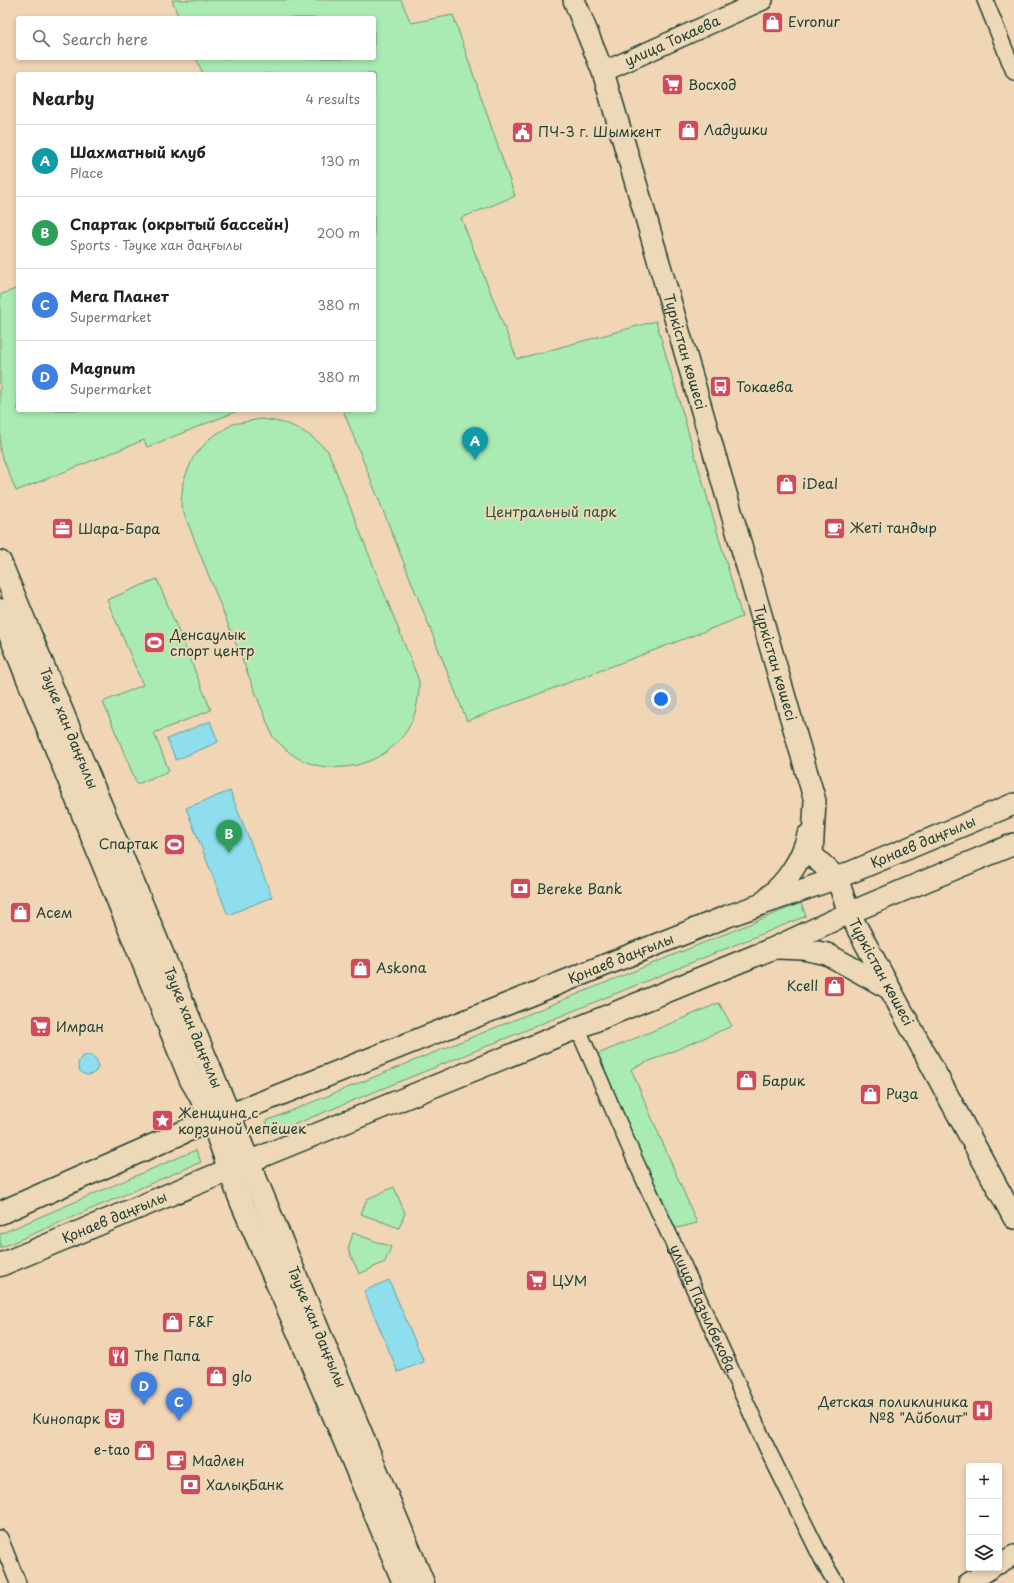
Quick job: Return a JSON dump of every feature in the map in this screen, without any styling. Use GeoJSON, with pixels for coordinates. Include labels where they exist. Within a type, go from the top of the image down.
{"type":"FeatureCollection","features":[{"type":"Feature","properties":{"kind":"main road","name":"Түркістан көшесі"},"geometry":{"type":"LineString","coordinates":[[574,0],[603,72],[728,497],[815,801],[812,854],[837,878],[849,913],[1014,1218]]}},
{"type":"Feature","properties":{"kind":"main road","name":"Тәуке хан даңғылы"},"geometry":{"type":"LineString","coordinates":[[0,562],[239,1166],[307,1349],[404,1583]]}},
{"type":"Feature","properties":{"kind":"main road","name":"Тәуке хан даңғылы"},"geometry":{"type":"LineString","coordinates":[[0,610],[191,1080],[201,1096],[220,1118]]}},
{"type":"Feature","properties":{"kind":"main road"},"geometry":{"type":"LineString","coordinates":[[759,904],[779,888],[791,874],[805,848],[815,801]]}},
{"type":"Feature","properties":{"kind":"main road","name":"Қонаев даңғылы"},"geometry":{"type":"LineString","coordinates":[[220,1118],[759,904],[837,878],[1014,804]]}},
{"type":"Feature","properties":{"kind":"main road","name":"Қонаев даңғылы"},"geometry":{"type":"LineString","coordinates":[[0,1265],[774,948],[849,913],[1014,844]]}},
{"type":"Feature","properties":{"kind":"main road"},"geometry":{"type":"LineString","coordinates":[[983,857],[1014,854]]}},
{"type":"Feature","properties":{"kind":"main road"},"geometry":{"type":"LineString","coordinates":[[774,948],[803,949],[827,954],[890,989]]}},
{"type":"Feature","properties":{"kind":"main road"},"geometry":{"type":"LineString","coordinates":[[164,1141],[190,1113],[195,1099],[191,1080]]}},
{"type":"Feature","properties":{"kind":"main road"},"geometry":{"type":"LineString","coordinates":[[0,1213],[220,1118]]}},
{"type":"Feature","properties":{"kind":"main road","name":"Тәуке хан даңғылы"},"geometry":{"type":"LineString","coordinates":[[239,1166],[423,1583]]}},
{"type":"Feature","properties":{"kind":"street","name":"улица Токаева"},"geometry":{"type":"LineString","coordinates":[[603,72],[764,0]]}},
{"type":"Feature","properties":{"kind":"street"},"geometry":{"type":"LineString","coordinates":[[985,0],[1014,72]]}},
{"type":"Feature","properties":{"kind":"street","name":"улица Пазылбекова"},"geometry":{"type":"LineString","coordinates":[[578,1029],[632,1153],[767,1448],[824,1563],[836,1583]]}},
{"type":"Feature","properties":{"kind":"street"},"geometry":{"type":"LineString","coordinates":[[0,1538],[18,1583]]}},
{"type":"Feature","properties":{"kind":"street"},"geometry":{"type":"LineString","coordinates":[[1002,1562],[1014,1555]]}},
{"type":"Feature","properties":{"kind":"street"},"geometry":{"type":"LineString","coordinates":[[968,1583],[987,1571]]}},
{"type":"Feature","properties":{"kind":"green space","name":"Центральный парк"},"geometry":{"type":"Polygon","coordinates":[[[172,0],[401,0],[411,23],[453,15],[515,196],[461,218],[517,359],[656,321],[742,617],[467,721],[344,412],[376,412],[376,72],[202,72],[197,60],[376,60],[376,16],[178,16],[172,0]]]}},
{"type":"Feature","properties":{"kind":"green space"},"geometry":{"type":"Polygon","coordinates":[[[16,289],[16,412],[235,412],[147,447],[144,440],[16,491],[0,451],[0,295],[16,289]]]}},
{"type":"Feature","properties":{"kind":"green space"},"geometry":{"type":"Polygon","coordinates":[[[261,419],[298,428],[312,437],[328,451],[419,681],[416,709],[410,725],[401,739],[389,750],[375,759],[359,764],[343,767],[327,767],[311,764],[293,755],[273,737],[181,506],[183,482],[193,458],[210,438],[233,424],[261,419]]]}},
{"type":"Feature","properties":{"kind":"green space","name":"Денсаулык спорт центр"},"geometry":{"type":"Polygon","coordinates":[[[157,579],[211,710],[154,733],[169,771],[137,784],[103,702],[143,685],[107,600],[157,579]]]}},
{"type":"Feature","properties":{"kind":"green space"},"geometry":{"type":"Polygon","coordinates":[[[801,903],[806,916],[271,1134],[266,1121],[801,903]]]}},
{"type":"Feature","properties":{"kind":"green space"},"geometry":{"type":"Polygon","coordinates":[[[719,1003],[732,1026],[631,1069],[697,1223],[673,1229],[598,1054],[719,1003]]]}},
{"type":"Feature","properties":{"kind":"green space"},"geometry":{"type":"Polygon","coordinates":[[[196,1150],[201,1162],[0,1248],[0,1234],[196,1150]]]}},
{"type":"Feature","properties":{"kind":"green space"},"geometry":{"type":"Polygon","coordinates":[[[394,1187],[405,1213],[399,1228],[361,1214],[367,1199],[394,1187]]]}},
{"type":"Feature","properties":{"kind":"green space"},"geometry":{"type":"Polygon","coordinates":[[[353,1233],[391,1247],[385,1262],[359,1274],[348,1249],[353,1233]]]}},
{"type":"Feature","properties":{"kind":"water"},"geometry":{"type":"Polygon","coordinates":[[[210,721],[218,742],[176,760],[167,739],[210,721]]]}},
{"type":"Feature","properties":{"kind":"water"},"geometry":{"type":"Polygon","coordinates":[[[230,791],[272,897],[228,915],[186,808],[230,791]]]}},
{"type":"Feature","properties":{"kind":"water"},"geometry":{"type":"Polygon","coordinates":[[[88,1055],[95,1058],[98,1065],[95,1072],[88,1075],[81,1072],[78,1065],[81,1058],[88,1055]]]}},
{"type":"Feature","properties":{"kind":"water"},"geometry":{"type":"Polygon","coordinates":[[[389,1280],[424,1362],[398,1372],[364,1291],[389,1280]]]}},
{"type":"Feature","properties":{"kind":"place","name":"Evronur"},"geometry":{"type":"Point","coordinates":[773,22]}},
{"type":"Feature","properties":{"kind":"place","name":"Восход"},"geometry":{"type":"Point","coordinates":[672,85]}},
{"type":"Feature","properties":{"kind":"place","name":"Ладушки"},"geometry":{"type":"Point","coordinates":[688,130]}},
{"type":"Feature","properties":{"kind":"place","name":"ПЧ-3 г. Шымкент"},"geometry":{"type":"Point","coordinates":[523,132]}},
{"type":"Feature","properties":{"kind":"place","name":"Токаева"},"geometry":{"type":"Point","coordinates":[720,387]}},
{"type":"Feature","properties":{"kind":"place","name":"Шахматный клуб"},"geometry":{"type":"Point","coordinates":[475,460]}},
{"type":"Feature","properties":{"kind":"place","name":"iDeal"},"geometry":{"type":"Point","coordinates":[786,484]}},
{"type":"Feature","properties":{"kind":"place","name":"Жетi тандыр"},"geometry":{"type":"Point","coordinates":[834,528]}},
{"type":"Feature","properties":{"kind":"place","name":"Шара-Бара"},"geometry":{"type":"Point","coordinates":[62,529]}},
{"type":"Feature","properties":{"kind":"place","name":"Денсаулык спорт центр"},"geometry":{"type":"Point","coordinates":[154,643]}},
{"type":"Feature","properties":{"kind":"place","name":"Спартак"},"geometry":{"type":"Point","coordinates":[174,844]}},
{"type":"Feature","properties":{"kind":"place","name":"Спартак (окрытый бассейн)"},"geometry":{"type":"Point","coordinates":[229,853]}},
{"type":"Feature","properties":{"kind":"place","name":"Bereke Bank"},"geometry":{"type":"Point","coordinates":[520,889]}},
{"type":"Feature","properties":{"kind":"place","name":"Асем"},"geometry":{"type":"Point","coordinates":[21,913]}},
{"type":"Feature","properties":{"kind":"place","name":"Askona"},"geometry":{"type":"Point","coordinates":[360,968]}},
{"type":"Feature","properties":{"kind":"place","name":"Kcell"},"geometry":{"type":"Point","coordinates":[834,986]}},
{"type":"Feature","properties":{"kind":"place","name":"Имран"},"geometry":{"type":"Point","coordinates":[41,1027]}},
{"type":"Feature","properties":{"kind":"place","name":"Барик"},"geometry":{"type":"Point","coordinates":[747,1081]}},
{"type":"Feature","properties":{"kind":"place","name":"Риза"},"geometry":{"type":"Point","coordinates":[870,1094]}},
{"type":"Feature","properties":{"kind":"place","name":"Женщина с корзиной лепёшек"},"geometry":{"type":"Point","coordinates":[163,1121]}},
{"type":"Feature","properties":{"kind":"place","name":"ЦУМ"},"geometry":{"type":"Point","coordinates":[537,1281]}},
{"type":"Feature","properties":{"kind":"place","name":"F&F"},"geometry":{"type":"Point","coordinates":[173,1322]}},
{"type":"Feature","properties":{"kind":"place","name":"The Папа"},"geometry":{"type":"Point","coordinates":[119,1356]}},
{"type":"Feature","properties":{"kind":"place","name":"glo"},"geometry":{"type":"Point","coordinates":[216,1377]}},
{"type":"Feature","properties":{"kind":"place","name":"Magnum"},"geometry":{"type":"Point","coordinates":[144,1405]}},
{"type":"Feature","properties":{"kind":"place","name":"Детская поликлиника №8 \"Айболит\""},"geometry":{"type":"Point","coordinates":[983,1410]}},
{"type":"Feature","properties":{"kind":"place","name":"Кинопарк"},"geometry":{"type":"Point","coordinates":[115,1419]}},
{"type":"Feature","properties":{"kind":"place","name":"Мега Планет"},"geometry":{"type":"Point","coordinates":[179,1421]}},
{"type":"Feature","properties":{"kind":"place","name":"e-tao"},"geometry":{"type":"Point","coordinates":[145,1450]}},
{"type":"Feature","properties":{"kind":"place","name":"Мадлен"},"geometry":{"type":"Point","coordinates":[176,1461]}},
{"type":"Feature","properties":{"kind":"place","name":"ХалықБанк"},"geometry":{"type":"Point","coordinates":[190,1485]}}]}
